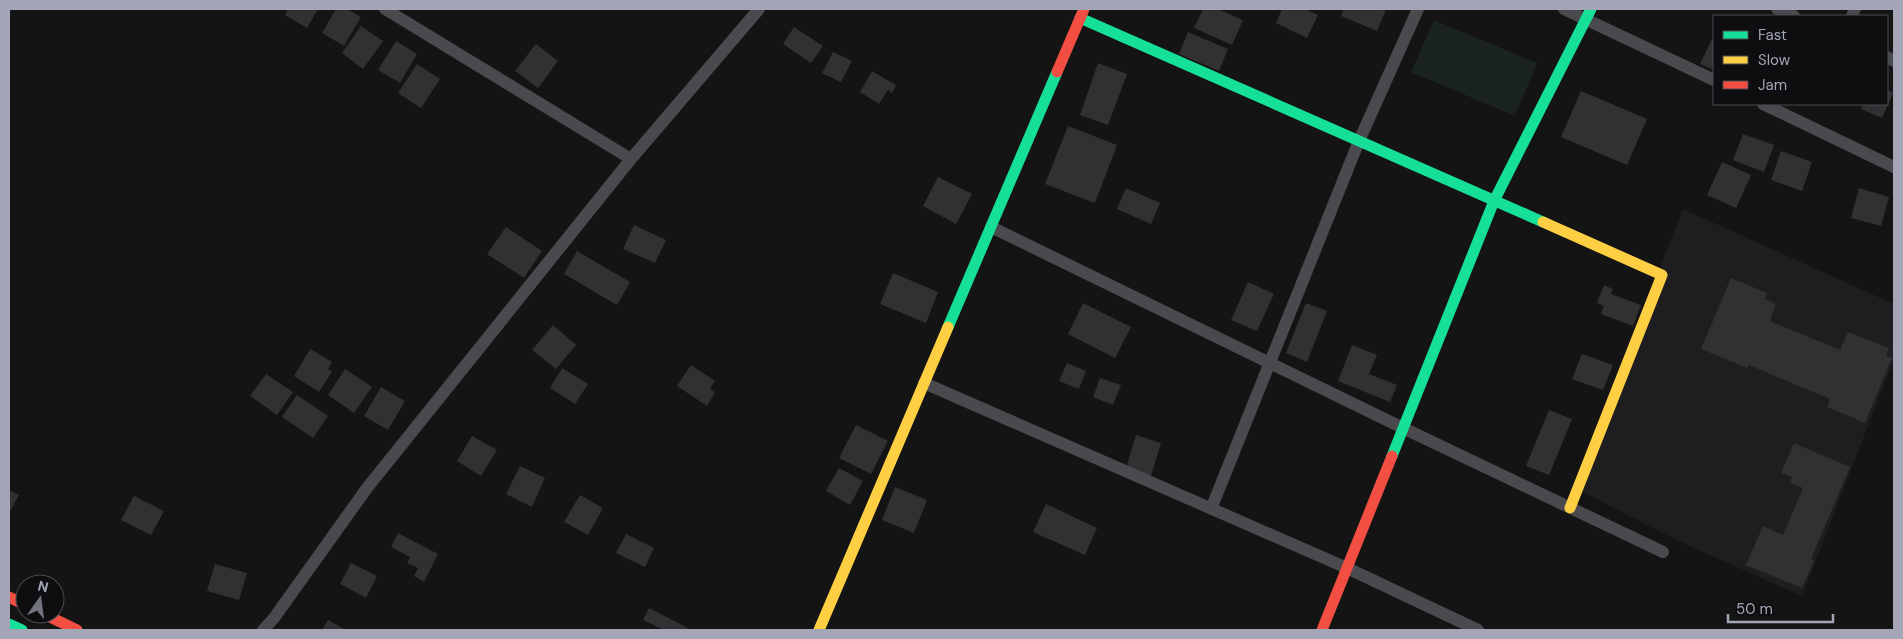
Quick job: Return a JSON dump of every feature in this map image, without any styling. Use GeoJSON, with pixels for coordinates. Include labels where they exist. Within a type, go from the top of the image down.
{"type":"FeatureCollection","features":[{"type":"Feature","properties":{"kind":"main road"},"geometry":{"type":"LineString","coordinates":[[819,630],[1082,14],[1359,141],[1662,274],[1570,508]]}},
{"type":"Feature","properties":{"kind":"main road"},"geometry":{"type":"LineString","coordinates":[[1322,630],[1494,200],[1588,14]]}},
{"type":"Feature","properties":{"kind":"main road"},"geometry":{"type":"LineString","coordinates":[[9,624],[22,630]]}},
{"type":"Feature","properties":{"kind":"main road"},"geometry":{"type":"LineString","coordinates":[[65,624],[77,630]]}},
{"type":"Feature","properties":{"kind":"street"},"geometry":{"type":"LineString","coordinates":[[385,9],[631,159]]}},
{"type":"Feature","properties":{"kind":"street"},"geometry":{"type":"LineString","coordinates":[[263,630],[274,618],[367,488],[631,159],[760,9]]}},
{"type":"Feature","properties":{"kind":"street"},"geometry":{"type":"LineString","coordinates":[[1211,509],[1359,141],[1418,9]]}},
{"type":"Feature","properties":{"kind":"street"},"geometry":{"type":"LineString","coordinates":[[1564,9],[1588,14],[1713,79]]}},
{"type":"Feature","properties":{"kind":"street"},"geometry":{"type":"LineString","coordinates":[[1776,9],[1791,15]]}},
{"type":"Feature","properties":{"kind":"street"},"geometry":{"type":"LineString","coordinates":[[1765,105],[1894,167]]}},
{"type":"Feature","properties":{"kind":"street"},"geometry":{"type":"LineString","coordinates":[[991,227],[1403,428],[1663,552]]}},
{"type":"Feature","properties":{"kind":"street"},"geometry":{"type":"LineString","coordinates":[[924,383],[1347,568],[1478,630]]}},
{"type":"Feature","properties":{"kind":"shaded area"},"geometry":{"type":"Polygon","coordinates":[[[1434,20],[1537,63],[1515,116],[1411,72],[1434,20]]]}},
{"type":"Feature","properties":{"kind":"shaded area"},"geometry":{"type":"Polygon","coordinates":[[[1683,209],[1894,304],[1894,359],[1802,596],[1674,539],[1573,487],[1683,209]]]}},
{"type":"Feature","properties":{"kind":"building"},"geometry":{"type":"Polygon","coordinates":[[[288,9],[318,9],[307,28],[285,15],[288,9]]]}},
{"type":"Feature","properties":{"kind":"building"},"geometry":{"type":"Polygon","coordinates":[[[336,9],[347,9],[361,17],[344,46],[322,33],[336,9]]]}},
{"type":"Feature","properties":{"kind":"building"},"geometry":{"type":"Polygon","coordinates":[[[1203,9],[1218,9],[1243,20],[1232,45],[1194,28],[1203,9]]]}},
{"type":"Feature","properties":{"kind":"building"},"geometry":{"type":"Polygon","coordinates":[[[1282,9],[1305,9],[1318,15],[1307,38],[1276,23],[1282,9]]]}},
{"type":"Feature","properties":{"kind":"building"},"geometry":{"type":"Polygon","coordinates":[[[1344,9],[1386,9],[1377,31],[1341,16],[1344,9]]]}},
{"type":"Feature","properties":{"kind":"building"},"geometry":{"type":"Polygon","coordinates":[[[361,26],[383,41],[363,69],[342,53],[361,26]]]}},
{"type":"Feature","properties":{"kind":"building"},"geometry":{"type":"Polygon","coordinates":[[[794,27],[823,46],[811,63],[783,44],[794,27]]]}},
{"type":"Feature","properties":{"kind":"building"},"geometry":{"type":"Polygon","coordinates":[[[1188,32],[1228,49],[1219,71],[1179,54],[1188,32]]]}},
{"type":"Feature","properties":{"kind":"building"},"geometry":{"type":"Polygon","coordinates":[[[1712,39],[1713,70],[1700,64],[1712,39]]]}},
{"type":"Feature","properties":{"kind":"building"},"geometry":{"type":"Polygon","coordinates":[[[396,41],[417,54],[400,83],[378,70],[396,41]]]}},
{"type":"Feature","properties":{"kind":"building"},"geometry":{"type":"Polygon","coordinates":[[[536,44],[558,61],[538,88],[515,71],[536,44]]]}},
{"type":"Feature","properties":{"kind":"building"},"geometry":{"type":"Polygon","coordinates":[[[833,52],[852,61],[841,82],[822,73],[833,52]]]}},
{"type":"Feature","properties":{"kind":"building"},"geometry":{"type":"Polygon","coordinates":[[[1098,63],[1127,74],[1108,125],[1080,115],[1098,63]]]}},
{"type":"Feature","properties":{"kind":"building"},"geometry":{"type":"Polygon","coordinates":[[[417,64],[440,79],[421,108],[398,93],[417,64]]]}},
{"type":"Feature","properties":{"kind":"building"},"geometry":{"type":"Polygon","coordinates":[[[872,71],[896,85],[892,93],[888,90],[879,104],[860,92],[872,71]]]}},
{"type":"Feature","properties":{"kind":"building"},"geometry":{"type":"Polygon","coordinates":[[[1888,90],[1893,93],[1888,104],[1888,90]]]}},
{"type":"Feature","properties":{"kind":"building"},"geometry":{"type":"Polygon","coordinates":[[[1581,91],[1647,119],[1627,165],[1561,137],[1581,91]]]}},
{"type":"Feature","properties":{"kind":"building"},"geometry":{"type":"Polygon","coordinates":[[[1863,105],[1888,105],[1882,118],[1861,109],[1863,105]]]}},
{"type":"Feature","properties":{"kind":"building"},"geometry":{"type":"Polygon","coordinates":[[[1068,126],[1117,145],[1095,203],[1045,184],[1068,126]]]}},
{"type":"Feature","properties":{"kind":"building"},"geometry":{"type":"Polygon","coordinates":[[[1743,134],[1774,145],[1764,172],[1733,160],[1743,134]]]}},
{"type":"Feature","properties":{"kind":"building"},"geometry":{"type":"Polygon","coordinates":[[[1781,151],[1812,162],[1802,191],[1771,180],[1781,151]]]}},
{"type":"Feature","properties":{"kind":"building"},"geometry":{"type":"Polygon","coordinates":[[[1722,162],[1751,175],[1736,208],[1707,195],[1722,162]]]}},
{"type":"Feature","properties":{"kind":"building"},"geometry":{"type":"Polygon","coordinates":[[[938,177],[972,194],[956,224],[923,206],[938,177]]]}},
{"type":"Feature","properties":{"kind":"building"},"geometry":{"type":"Polygon","coordinates":[[[1126,188],[1160,203],[1151,224],[1117,209],[1126,188]]]}},
{"type":"Feature","properties":{"kind":"building"},"geometry":{"type":"Polygon","coordinates":[[[1859,188],[1889,197],[1881,226],[1851,218],[1859,188]]]}},
{"type":"Feature","properties":{"kind":"building"},"geometry":{"type":"Polygon","coordinates":[[[634,225],[666,240],[655,263],[623,249],[634,225]]]}},
{"type":"Feature","properties":{"kind":"building"},"geometry":{"type":"Polygon","coordinates":[[[506,227],[542,251],[524,278],[487,254],[506,227]]]}},
{"type":"Feature","properties":{"kind":"building"},"geometry":{"type":"Polygon","coordinates":[[[577,251],[630,282],[617,305],[564,274],[577,251]]]}},
{"type":"Feature","properties":{"kind":"building"},"geometry":{"type":"Polygon","coordinates":[[[893,273],[938,292],[926,323],[880,304],[893,273]]]}},
{"type":"Feature","properties":{"kind":"building"},"geometry":{"type":"Polygon","coordinates":[[[1731,278],[1767,293],[1765,299],[1776,304],[1770,321],[1840,350],[1848,332],[1889,348],[1886,356],[1892,358],[1865,423],[1827,407],[1830,399],[1749,365],[1747,368],[1701,349],[1731,278]]]}},
{"type":"Feature","properties":{"kind":"building"},"geometry":{"type":"Polygon","coordinates":[[[1248,282],[1274,294],[1257,331],[1231,320],[1248,282]]]}},
{"type":"Feature","properties":{"kind":"building"},"geometry":{"type":"Polygon","coordinates":[[[1604,285],[1613,289],[1611,294],[1641,305],[1633,326],[1601,314],[1604,306],[1597,303],[1604,285]]]}},
{"type":"Feature","properties":{"kind":"building"},"geometry":{"type":"Polygon","coordinates":[[[1083,303],[1131,327],[1115,358],[1068,334],[1083,303]]]}},
{"type":"Feature","properties":{"kind":"building"},"geometry":{"type":"Polygon","coordinates":[[[1306,303],[1327,311],[1307,362],[1286,353],[1306,303]]]}},
{"type":"Feature","properties":{"kind":"building"},"geometry":{"type":"Polygon","coordinates":[[[553,325],[576,345],[556,369],[532,350],[553,325]]]}},
{"type":"Feature","properties":{"kind":"building"},"geometry":{"type":"Polygon","coordinates":[[[1352,345],[1377,355],[1369,374],[1397,385],[1390,402],[1338,381],[1352,345]]]}},
{"type":"Feature","properties":{"kind":"building"},"geometry":{"type":"Polygon","coordinates":[[[310,349],[332,362],[328,369],[332,372],[319,392],[294,376],[310,349]]]}},
{"type":"Feature","properties":{"kind":"building"},"geometry":{"type":"Polygon","coordinates":[[[1582,354],[1613,365],[1603,390],[1572,379],[1582,354]]]}},
{"type":"Feature","properties":{"kind":"building"},"geometry":{"type":"Polygon","coordinates":[[[1067,363],[1086,371],[1079,389],[1059,381],[1067,363]]]}},
{"type":"Feature","properties":{"kind":"building"},"geometry":{"type":"Polygon","coordinates":[[[691,365],[715,381],[710,389],[715,392],[707,406],[677,386],[691,365]]]}},
{"type":"Feature","properties":{"kind":"building"},"geometry":{"type":"Polygon","coordinates":[[[562,368],[588,384],[575,404],[550,388],[562,368]]]}},
{"type":"Feature","properties":{"kind":"building"},"geometry":{"type":"Polygon","coordinates":[[[345,369],[372,387],[354,413],[328,395],[345,369]]]}},
{"type":"Feature","properties":{"kind":"building"},"geometry":{"type":"Polygon","coordinates":[[[266,374],[293,392],[277,415],[250,396],[266,374]]]}},
{"type":"Feature","properties":{"kind":"building"},"geometry":{"type":"Polygon","coordinates":[[[1100,378],[1121,385],[1113,405],[1093,397],[1100,378]]]}},
{"type":"Feature","properties":{"kind":"building"},"geometry":{"type":"Polygon","coordinates":[[[381,387],[405,401],[388,430],[364,416],[381,387]]]}},
{"type":"Feature","properties":{"kind":"building"},"geometry":{"type":"Polygon","coordinates":[[[297,395],[328,416],[313,438],[282,417],[297,395]]]}},
{"type":"Feature","properties":{"kind":"building"},"geometry":{"type":"Polygon","coordinates":[[[1549,410],[1572,419],[1549,475],[1526,466],[1549,410]]]}},
{"type":"Feature","properties":{"kind":"building"},"geometry":{"type":"Polygon","coordinates":[[[856,425],[888,441],[871,474],[839,458],[856,425]]]}},
{"type":"Feature","properties":{"kind":"building"},"geometry":{"type":"Polygon","coordinates":[[[1136,435],[1161,443],[1151,476],[1126,468],[1136,435]]]}},
{"type":"Feature","properties":{"kind":"building"},"geometry":{"type":"Polygon","coordinates":[[[472,436],[497,450],[481,476],[457,461],[472,436]]]}},
{"type":"Feature","properties":{"kind":"building"},"geometry":{"type":"Polygon","coordinates":[[[1794,443],[1850,467],[1811,559],[1814,561],[1802,588],[1746,565],[1763,526],[1783,535],[1803,488],[1790,483],[1792,477],[1781,473],[1794,443]]]}},
{"type":"Feature","properties":{"kind":"building"},"geometry":{"type":"Polygon","coordinates":[[[520,466],[545,478],[532,507],[506,494],[520,466]]]}},
{"type":"Feature","properties":{"kind":"building"},"geometry":{"type":"Polygon","coordinates":[[[839,468],[863,481],[850,505],[826,491],[839,468]]]}},
{"type":"Feature","properties":{"kind":"building"},"geometry":{"type":"Polygon","coordinates":[[[895,487],[927,500],[914,533],[882,520],[895,487]]]}},
{"type":"Feature","properties":{"kind":"building"},"geometry":{"type":"Polygon","coordinates":[[[9,490],[19,495],[9,513],[9,490]]]}},
{"type":"Feature","properties":{"kind":"building"},"geometry":{"type":"Polygon","coordinates":[[[580,495],[603,508],[588,535],[564,522],[580,495]]]}},
{"type":"Feature","properties":{"kind":"building"},"geometry":{"type":"Polygon","coordinates":[[[134,496],[164,511],[151,535],[121,520],[134,496]]]}},
{"type":"Feature","properties":{"kind":"building"},"geometry":{"type":"Polygon","coordinates":[[[1046,504],[1097,528],[1085,555],[1033,532],[1046,504]]]}},
{"type":"Feature","properties":{"kind":"building"},"geometry":{"type":"Polygon","coordinates":[[[398,533],[438,554],[424,582],[414,576],[418,568],[407,563],[410,557],[391,547],[398,533]]]}},
{"type":"Feature","properties":{"kind":"building"},"geometry":{"type":"Polygon","coordinates":[[[626,534],[654,548],[645,567],[616,553],[626,534]]]}},
{"type":"Feature","properties":{"kind":"building"},"geometry":{"type":"Polygon","coordinates":[[[351,563],[377,576],[366,598],[340,584],[351,563]]]}},
{"type":"Feature","properties":{"kind":"building"},"geometry":{"type":"Polygon","coordinates":[[[215,564],[247,573],[239,600],[207,591],[215,564]]]}},
{"type":"Feature","properties":{"kind":"building"},"geometry":{"type":"Polygon","coordinates":[[[649,608],[688,628],[687,630],[664,630],[643,620],[649,608]]]}},
{"type":"Feature","properties":{"kind":"building"},"geometry":{"type":"Polygon","coordinates":[[[328,620],[346,630],[322,630],[328,620]]]}},
{"type":"Feature","properties":{"kind":"traffic: fast"},"geometry":{"type":"LineString","coordinates":[[1392,456],[1494,201],[1591,9]]}},
{"type":"Feature","properties":{"kind":"traffic: fast"},"geometry":{"type":"LineString","coordinates":[[1080,18],[1543,222]]}},
{"type":"Feature","properties":{"kind":"traffic: fast"},"geometry":{"type":"LineString","coordinates":[[948,327],[1057,72]]}},
{"type":"Feature","properties":{"kind":"traffic: fast"},"geometry":{"type":"LineString","coordinates":[[9,624],[22,630]]}},
{"type":"Feature","properties":{"kind":"traffic: slow"},"geometry":{"type":"LineString","coordinates":[[1543,222],[1662,275],[1570,508]]}},
{"type":"Feature","properties":{"kind":"traffic: slow"},"geometry":{"type":"LineString","coordinates":[[819,630],[948,327]]}},
{"type":"Feature","properties":{"kind":"traffic: jam"},"geometry":{"type":"LineString","coordinates":[[1057,72],[1084,9]]}},
{"type":"Feature","properties":{"kind":"traffic: jam"},"geometry":{"type":"LineString","coordinates":[[1322,630],[1392,456]]}},
{"type":"Feature","properties":{"kind":"traffic: jam"},"geometry":{"type":"LineString","coordinates":[[9,597],[15,600]]}},
{"type":"Feature","properties":{"kind":"traffic: jam"},"geometry":{"type":"LineString","coordinates":[[65,624],[77,630]]}}]}
